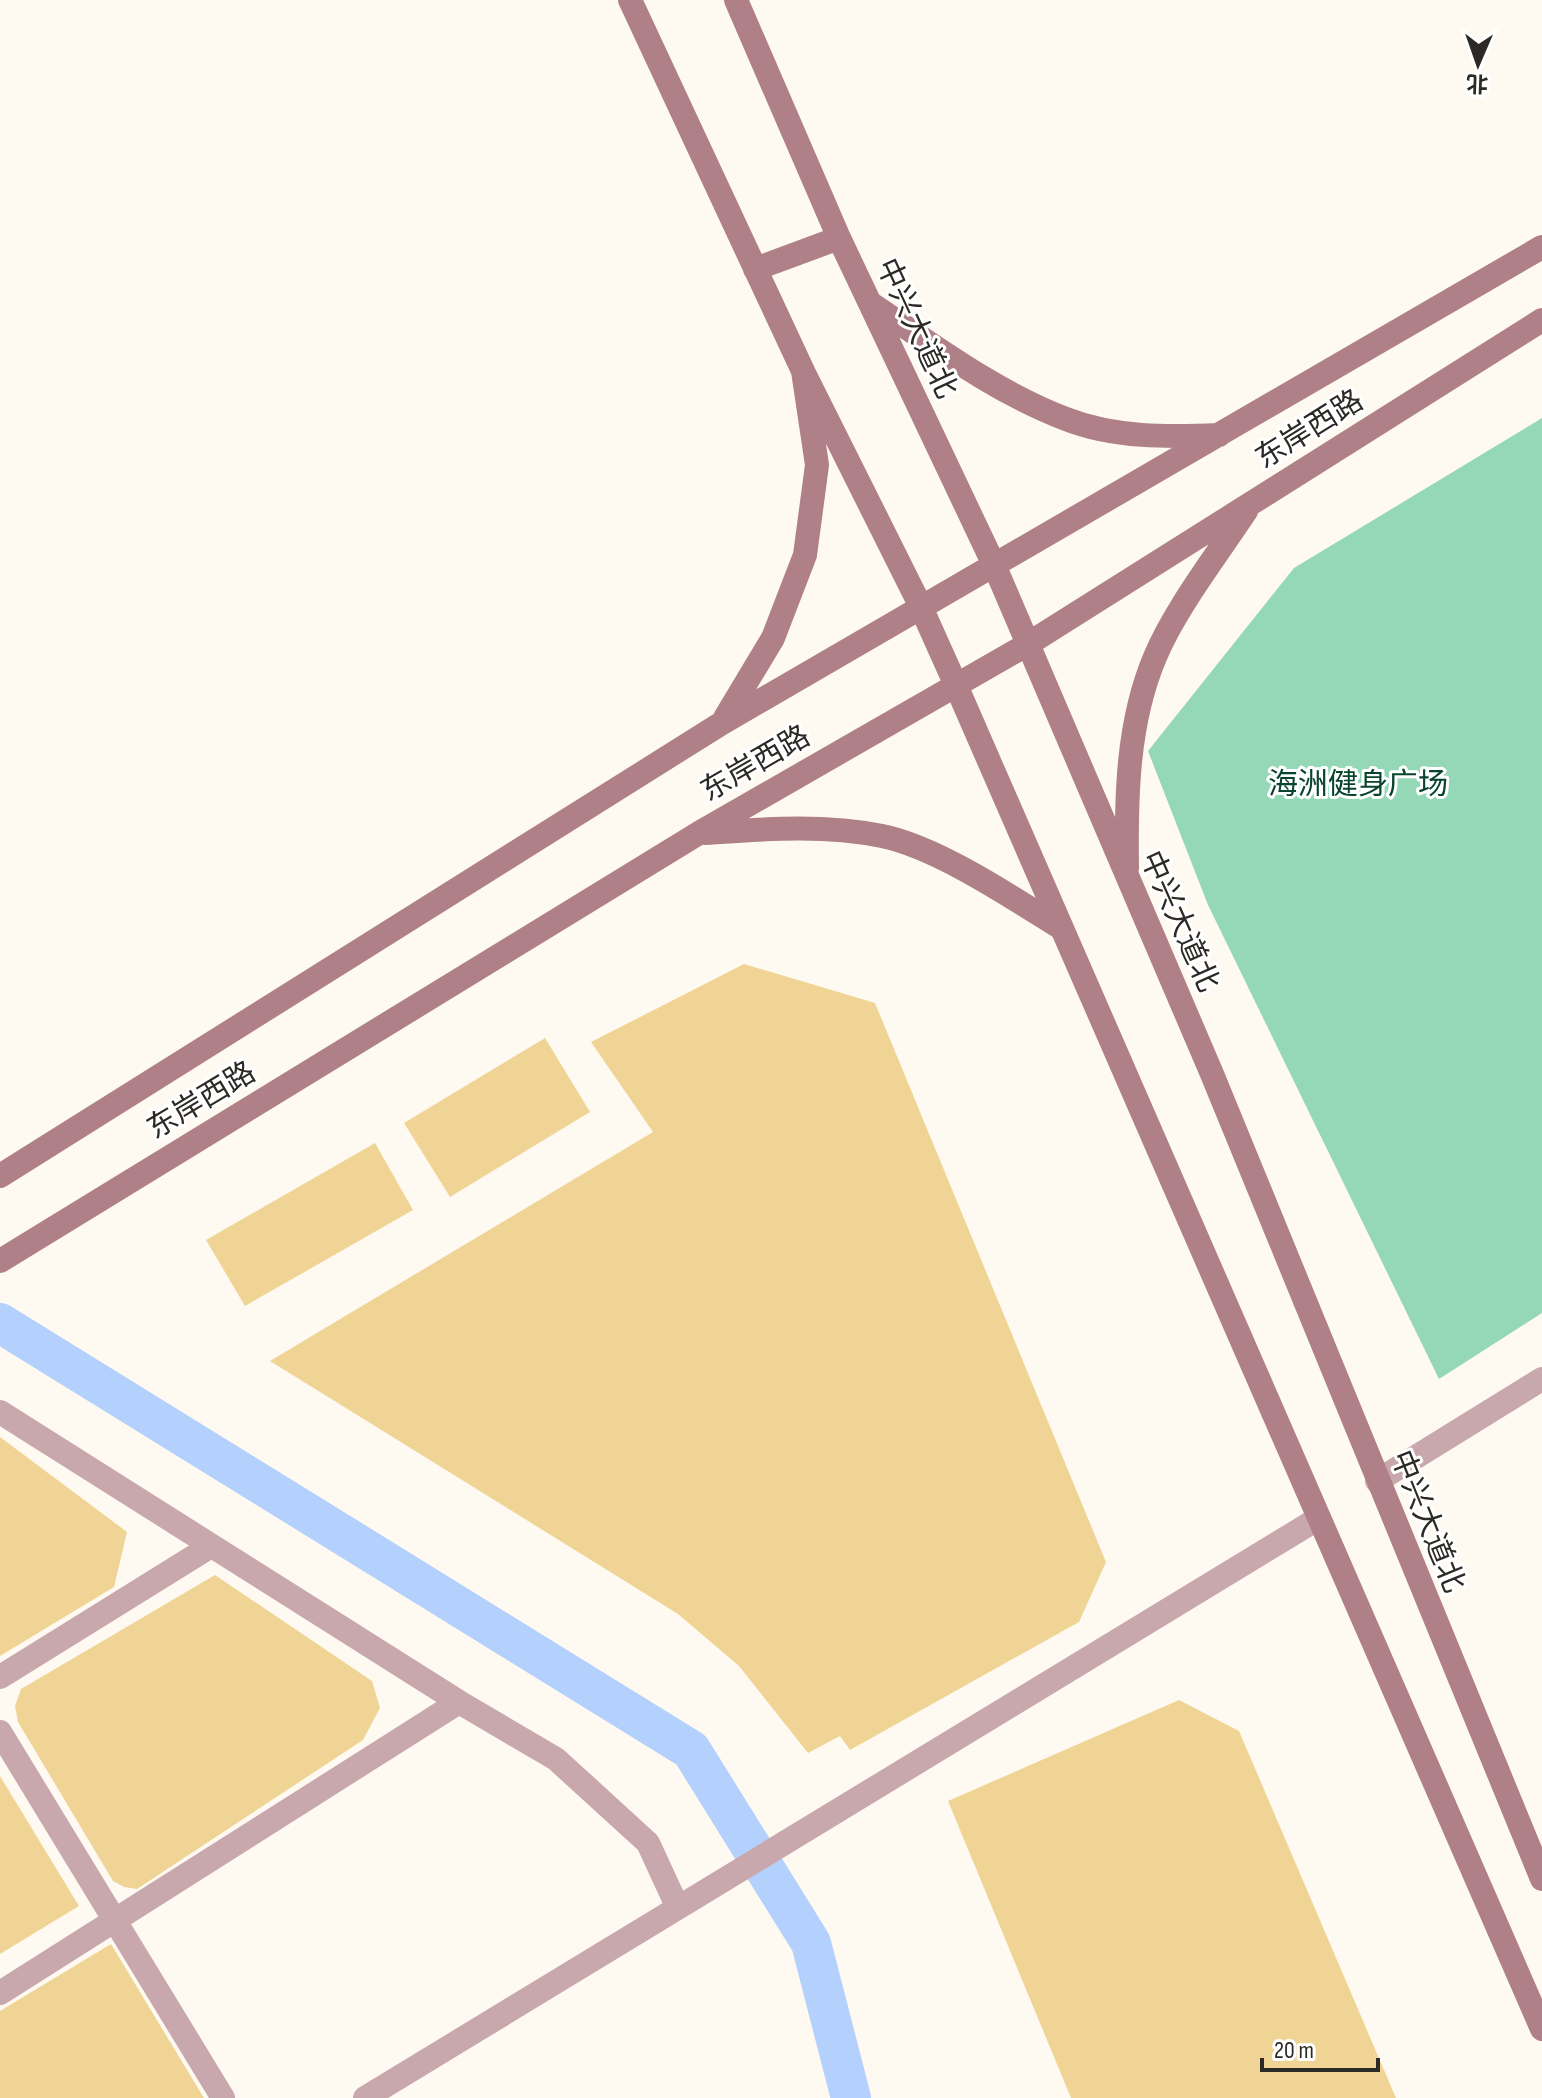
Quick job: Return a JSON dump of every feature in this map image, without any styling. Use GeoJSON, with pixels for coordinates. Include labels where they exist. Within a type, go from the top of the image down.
{"type":"FeatureCollection","features":[{"type":"Feature","properties":{"kind":"street"},"geometry":{"type":"LineString","coordinates":[[630,0],[803,371],[920,605],[1542,2029]]}},
{"type":"Feature","properties":{"kind":"street","name":"中兴大道北"},"geometry":{"type":"LineString","coordinates":[[736,0],[839,238],[995,567],[1212,1074],[1542,1879]]}},
{"type":"Feature","properties":{"kind":"street"},"geometry":{"type":"LineString","coordinates":[[755,269],[839,238]]}},
{"type":"Feature","properties":{"kind":"street","name":"东岸西路"},"geometry":{"type":"LineString","coordinates":[[0,1176],[722,723],[920,605],[995,567],[1542,247]]}},
{"type":"Feature","properties":{"kind":"street"},"geometry":{"type":"LineString","coordinates":[[869,303],[985,379],[1068,420],[1156,437],[1221,435]]}},
{"type":"Feature","properties":{"kind":"street","name":"东岸西路"},"geometry":{"type":"LineString","coordinates":[[0,1261],[699,833],[955,683],[1028,644],[1542,320]]}},
{"type":"Feature","properties":{"kind":"street"},"geometry":{"type":"LineString","coordinates":[[722,723],[773,638],[805,555],[817,465],[803,371]]}},
{"type":"Feature","properties":{"kind":"street"},"geometry":{"type":"LineString","coordinates":[[1127,879],[1126,803],[1133,739],[1155,657],[1251,503]]}},
{"type":"Feature","properties":{"kind":"street"},"geometry":{"type":"LineString","coordinates":[[699,833],[805,826],[885,836],[958,866],[1061,928]]}},
{"type":"Feature","properties":{"kind":"street"},"geometry":{"type":"LineString","coordinates":[[1377,1481],[1542,1379]]}},
{"type":"Feature","properties":{"kind":"street"},"geometry":{"type":"LineString","coordinates":[[0,1412],[459,1702],[556,1759],[648,1843],[677,1906]]}},
{"type":"Feature","properties":{"kind":"street"},"geometry":{"type":"LineString","coordinates":[[365,2098],[1319,1518]]}},
{"type":"Feature","properties":{"kind":"street"},"geometry":{"type":"LineString","coordinates":[[0,1677],[211,1546]]}},
{"type":"Feature","properties":{"kind":"street"},"geometry":{"type":"LineString","coordinates":[[0,1993],[459,1702]]}},
{"type":"Feature","properties":{"kind":"street"},"geometry":{"type":"LineString","coordinates":[[0,1732],[223,2098]]}},
{"type":"Feature","properties":{"kind":"green space","name":"海洲健身广场"},"geometry":{"type":"Polygon","coordinates":[[[1542,418],[1542,1313],[1439,1379],[1208,905],[1148,751],[1294,568],[1542,418]]]}},
{"type":"Feature","properties":{"kind":"building"},"geometry":{"type":"Polygon","coordinates":[[[744,964],[875,1003],[1106,1562],[1079,1622],[850,1750],[840,1736],[808,1753],[739,1666],[678,1614],[270,1361],[653,1132],[591,1042],[744,964]]]}},
{"type":"Feature","properties":{"kind":"building"},"geometry":{"type":"Polygon","coordinates":[[[545,1038],[590,1112],[450,1197],[404,1123],[545,1038]]]}},
{"type":"Feature","properties":{"kind":"building"},"geometry":{"type":"Polygon","coordinates":[[[375,1143],[413,1210],[245,1306],[206,1240],[375,1143]]]}},
{"type":"Feature","properties":{"kind":"building"},"geometry":{"type":"Polygon","coordinates":[[[0,1437],[127,1532],[114,1587],[0,1656],[0,1437]]]}},
{"type":"Feature","properties":{"kind":"building"},"geometry":{"type":"Polygon","coordinates":[[[215,1575],[372,1681],[380,1708],[363,1740],[137,1889],[124,1887],[113,1881],[18,1722],[15,1706],[21,1689],[215,1575]]]}},
{"type":"Feature","properties":{"kind":"building"},"geometry":{"type":"Polygon","coordinates":[[[1179,1700],[1239,1731],[1396,2098],[1071,2098],[948,1801],[1179,1700]]]}},
{"type":"Feature","properties":{"kind":"building"},"geometry":{"type":"Polygon","coordinates":[[[0,1776],[79,1906],[0,1954],[0,1776]]]}},
{"type":"Feature","properties":{"kind":"building"},"geometry":{"type":"Polygon","coordinates":[[[111,1944],[204,2098],[0,2098],[0,2011],[111,1944]]]}},
{"type":"Feature","properties":{"kind":"waterway"},"geometry":{"type":"LineString","coordinates":[[0,1323],[691,1750],[811,1943],[851,2098]]}}]}
